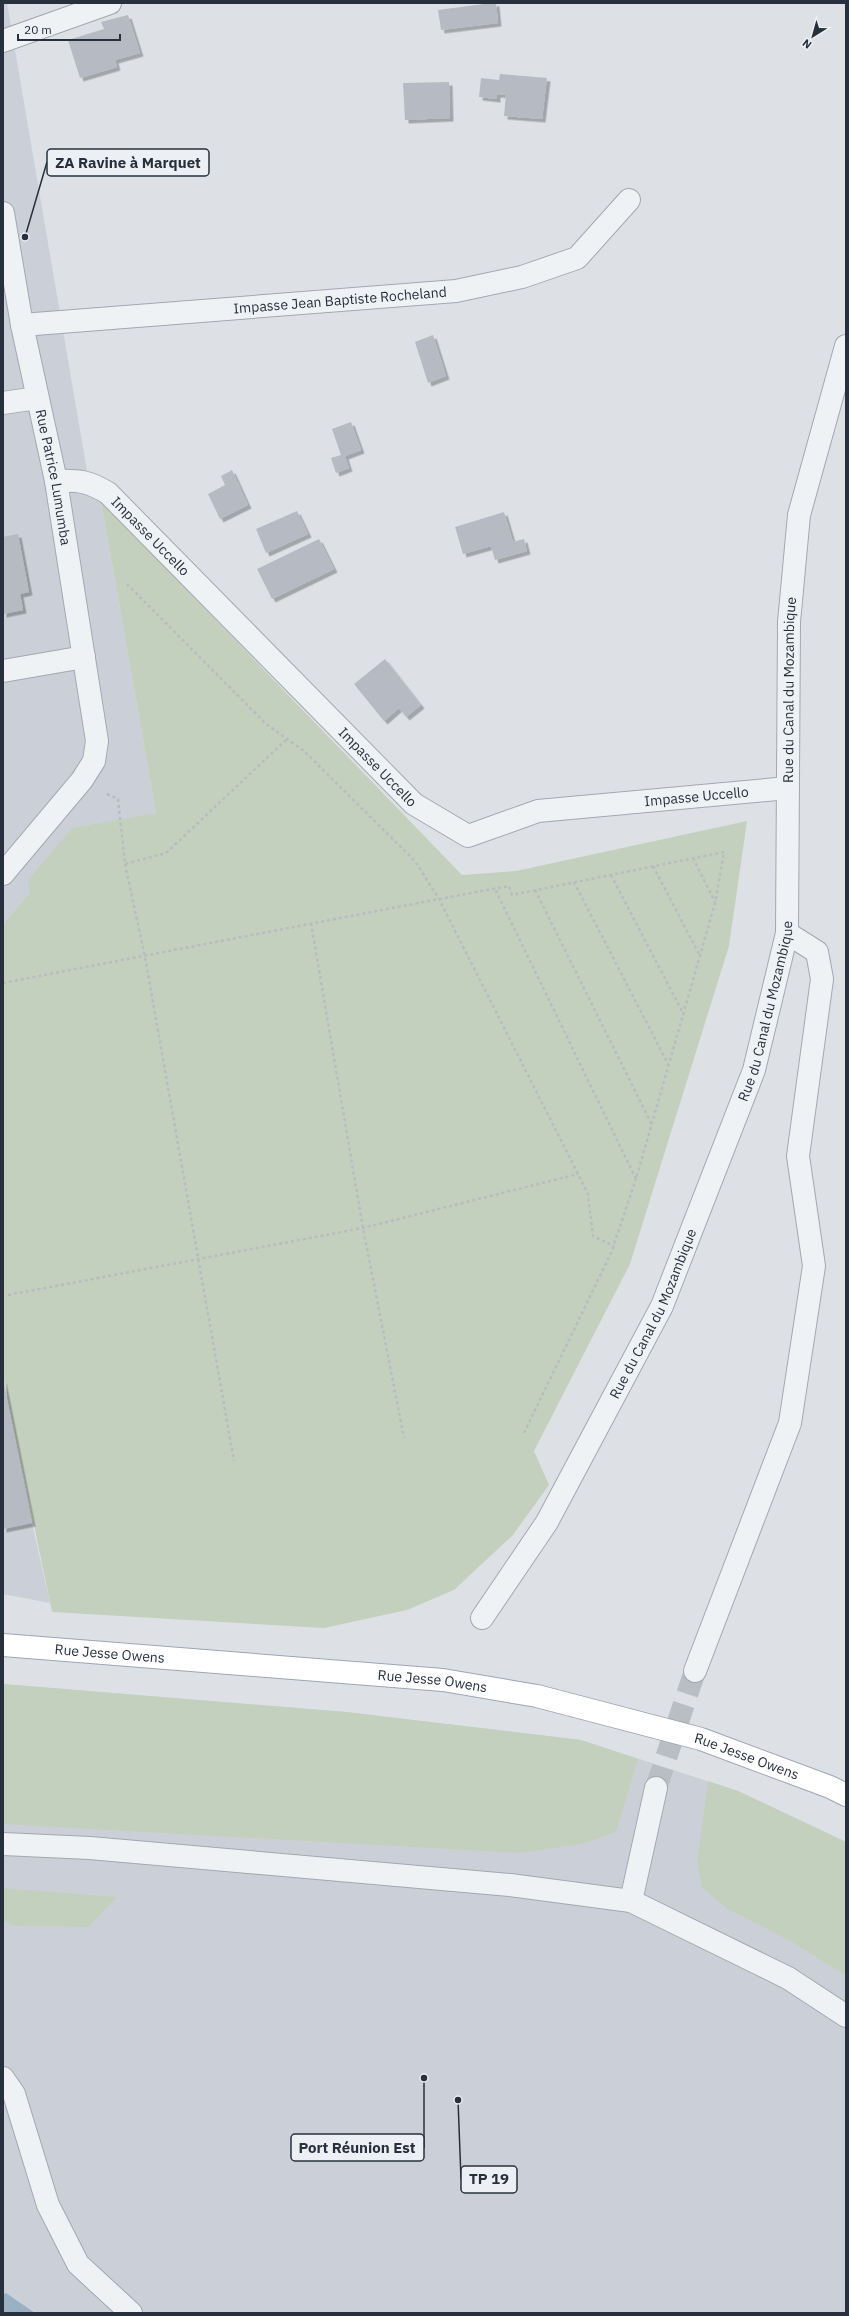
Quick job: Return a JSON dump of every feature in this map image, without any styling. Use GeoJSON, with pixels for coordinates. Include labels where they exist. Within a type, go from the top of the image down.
{"type":"FeatureCollection","features":[{"type":"Feature","properties":{"kind":"main road","name":"Rue Jesse Owens"},"geometry":{"type":"LineString","coordinates":[[3,1645],[420,1677],[522,1693],[701,1739],[830,1787],[846,1795]]}},
{"type":"Feature","properties":{"kind":"street"},"geometry":{"type":"LineString","coordinates":[[3,41],[110,3]]}},
{"type":"Feature","properties":{"kind":"street","name":"Impasse Jean Baptiste Rocheland"},"geometry":{"type":"LineString","coordinates":[[22,325],[456,291],[471,288],[522,277],[577,258],[629,200]]}},
{"type":"Feature","properties":{"kind":"street","name":"Rue Patrice Lumumba"},"geometry":{"type":"LineString","coordinates":[[3,214],[22,325],[56,481],[97,741],[94,761],[82,780],[3,874]]}},
{"type":"Feature","properties":{"kind":"street","name":"Rue du Canal du Mozambique"},"geometry":{"type":"LineString","coordinates":[[482,1618],[547,1522],[662,1306],[754,1070],[787,933],[789,622],[799,515],[846,346]]}},
{"type":"Feature","properties":{"kind":"street"},"geometry":{"type":"LineString","coordinates":[[3,403],[37,398]]}},
{"type":"Feature","properties":{"kind":"street","name":"Impasse Uccello"},"geometry":{"type":"LineString","coordinates":[[56,481],[79,480],[92,483],[108,493],[414,804],[468,836],[538,811],[788,788]]}},
{"type":"Feature","properties":{"kind":"street"},"geometry":{"type":"LineString","coordinates":[[3,672],[84,657]]}},
{"type":"Feature","properties":{"kind":"street"},"geometry":{"type":"LineString","coordinates":[[695,1672],[790,1422],[814,1266],[798,1156],[822,979],[817,952],[787,933]]}},
{"type":"Feature","properties":{"kind":"street"},"geometry":{"type":"LineString","coordinates":[[631,1902],[656,1788]]}},
{"type":"Feature","properties":{"kind":"street"},"geometry":{"type":"LineString","coordinates":[[3,1844],[90,1848],[510,1885],[631,1902],[788,1978],[846,2016]]}},
{"type":"Feature","properties":{"kind":"street"},"geometry":{"type":"LineString","coordinates":[[3,2078],[14,2094],[48,2205],[78,2264],[131,2313]]}},
{"type":"Feature","properties":{"kind":"path"},"geometry":{"type":"LineString","coordinates":[[127,584],[266,724],[304,751],[415,862],[439,899],[588,1194],[592,1236],[614,1246]]}},
{"type":"Feature","properties":{"kind":"path"},"geometry":{"type":"LineString","coordinates":[[125,864],[166,853],[287,739]]}},
{"type":"Feature","properties":{"kind":"path"},"geometry":{"type":"LineString","coordinates":[[82,780],[118,799],[125,864],[145,957],[234,1461]]}},
{"type":"Feature","properties":{"kind":"path"},"geometry":{"type":"LineString","coordinates":[[3,983],[509,886],[512,894],[724,852],[715,903],[684,1015],[636,1179],[614,1246],[524,1434]]}},
{"type":"Feature","properties":{"kind":"path"},"geometry":{"type":"LineString","coordinates":[[693,858],[715,903]]}},
{"type":"Feature","properties":{"kind":"path"},"geometry":{"type":"LineString","coordinates":[[653,866],[700,957]]}},
{"type":"Feature","properties":{"kind":"path"},"geometry":{"type":"LineString","coordinates":[[612,875],[684,1015]]}},
{"type":"Feature","properties":{"kind":"path"},"geometry":{"type":"LineString","coordinates":[[574,882],[669,1066]]}},
{"type":"Feature","properties":{"kind":"path"},"geometry":{"type":"LineString","coordinates":[[495,889],[636,1179]]}},
{"type":"Feature","properties":{"kind":"path"},"geometry":{"type":"LineString","coordinates":[[535,890],[652,1125]]}},
{"type":"Feature","properties":{"kind":"path"},"geometry":{"type":"LineString","coordinates":[[311,923],[363,1228],[404,1438]]}},
{"type":"Feature","properties":{"kind":"path"},"geometry":{"type":"LineString","coordinates":[[8,1295],[363,1228],[578,1174]]}},
{"type":"Feature","properties":{"kind":"shaded area"},"geometry":{"type":"Polygon","coordinates":[[[3,3],[7,3],[87,471],[101,501],[156,813],[72,829],[30,892],[3,924],[3,3]]]}},
{"type":"Feature","properties":{"kind":"shaded area"},"geometry":{"type":"Polygon","coordinates":[[[3,1375],[32,1523],[50,1603],[3,1594],[3,1375]]]}},
{"type":"Feature","properties":{"kind":"shaded area"},"geometry":{"type":"Polygon","coordinates":[[[3,1684],[346,1712],[581,1740],[738,1791],[846,1842],[846,2313],[3,2313],[3,1684]]]}},
{"type":"Feature","properties":{"kind":"green space"},"geometry":{"type":"Polygon","coordinates":[[[101,501],[462,875],[516,871],[747,821],[729,946],[630,1264],[534,1451],[549,1485],[513,1535],[454,1590],[407,1610],[324,1628],[52,1612],[3,1375],[3,924],[30,892],[28,880],[72,828],[156,813],[101,501]]]}},
{"type":"Feature","properties":{"kind":"green space"},"geometry":{"type":"Polygon","coordinates":[[[3,1684],[346,1712],[581,1740],[638,1759],[616,1832],[582,1844],[520,1853],[3,1824],[3,1684]]]}},
{"type":"Feature","properties":{"kind":"green space"},"geometry":{"type":"Polygon","coordinates":[[[708,1781],[738,1791],[846,1842],[846,1976],[792,1942],[728,1909],[702,1888],[697,1862],[708,1781]]]}},
{"type":"Feature","properties":{"kind":"green space"},"geometry":{"type":"Polygon","coordinates":[[[3,1888],[117,1897],[88,1927],[14,1926],[3,1920],[3,1888]]]}},
{"type":"Feature","properties":{"kind":"water"},"geometry":{"type":"Polygon","coordinates":[[[6,2293],[35,2313],[3,2313],[3,2294],[6,2293]]]}},
{"type":"Feature","properties":{"kind":"building"},"geometry":{"type":"Polygon","coordinates":[[[496,3],[498,23],[441,30],[438,10],[496,3]]]}},
{"type":"Feature","properties":{"kind":"building"},"geometry":{"type":"Polygon","coordinates":[[[128,15],[140,53],[115,60],[117,67],[80,78],[68,40],[104,29],[101,22],[128,15]]]}},
{"type":"Feature","properties":{"kind":"building"},"geometry":{"type":"Polygon","coordinates":[[[500,74],[547,78],[542,119],[504,116],[506,95],[497,94],[497,99],[479,97],[481,78],[499,80],[500,74]]]}},
{"type":"Feature","properties":{"kind":"building"},"geometry":{"type":"Polygon","coordinates":[[[449,82],[450,118],[405,120],[403,83],[449,82]]]}},
{"type":"Feature","properties":{"kind":"building"},"geometry":{"type":"Polygon","coordinates":[[[433,335],[446,376],[428,383],[415,342],[433,335]]]}},
{"type":"Feature","properties":{"kind":"building"},"geometry":{"type":"Polygon","coordinates":[[[351,422],[361,450],[345,456],[349,468],[336,473],[331,458],[341,455],[332,429],[351,422]]]}},
{"type":"Feature","properties":{"kind":"building"},"geometry":{"type":"Polygon","coordinates":[[[232,470],[248,505],[220,519],[208,494],[225,485],[221,476],[232,470]]]}},
{"type":"Feature","properties":{"kind":"building"},"geometry":{"type":"Polygon","coordinates":[[[297,511],[308,534],[266,553],[256,529],[297,511]]]}},
{"type":"Feature","properties":{"kind":"building"},"geometry":{"type":"Polygon","coordinates":[[[504,512],[513,542],[524,539],[527,551],[495,560],[491,546],[463,554],[455,527],[504,512]]]}},
{"type":"Feature","properties":{"kind":"building"},"geometry":{"type":"Polygon","coordinates":[[[18,534],[29,592],[20,594],[23,610],[3,614],[3,537],[18,534]]]}},
{"type":"Feature","properties":{"kind":"building"},"geometry":{"type":"Polygon","coordinates":[[[319,539],[334,569],[272,599],[257,569],[319,539]]]}},
{"type":"Feature","properties":{"kind":"building"},"geometry":{"type":"Polygon","coordinates":[[[385,659],[421,705],[406,717],[399,708],[384,721],[354,684],[385,659]]]}},
{"type":"Feature","properties":{"kind":"building"},"geometry":{"type":"Polygon","coordinates":[[[3,1379],[32,1523],[3,1529],[3,1379]]]}},
{"type":"Feature","properties":{"kind":"tunnel"},"geometry":{"type":"LineString","coordinates":[[656,1788],[695,1671]]}},
{"type":"Feature","properties":{"kind":"place","name":"ZA Ravine à Marquet"},"geometry":{"type":"Point","coordinates":[25,237]}},
{"type":"Feature","properties":{"kind":"place","name":"Port Réunion Est"},"geometry":{"type":"Point","coordinates":[424,2078]}},
{"type":"Feature","properties":{"kind":"place","name":"TP 19"},"geometry":{"type":"Point","coordinates":[458,2100]}}]}
